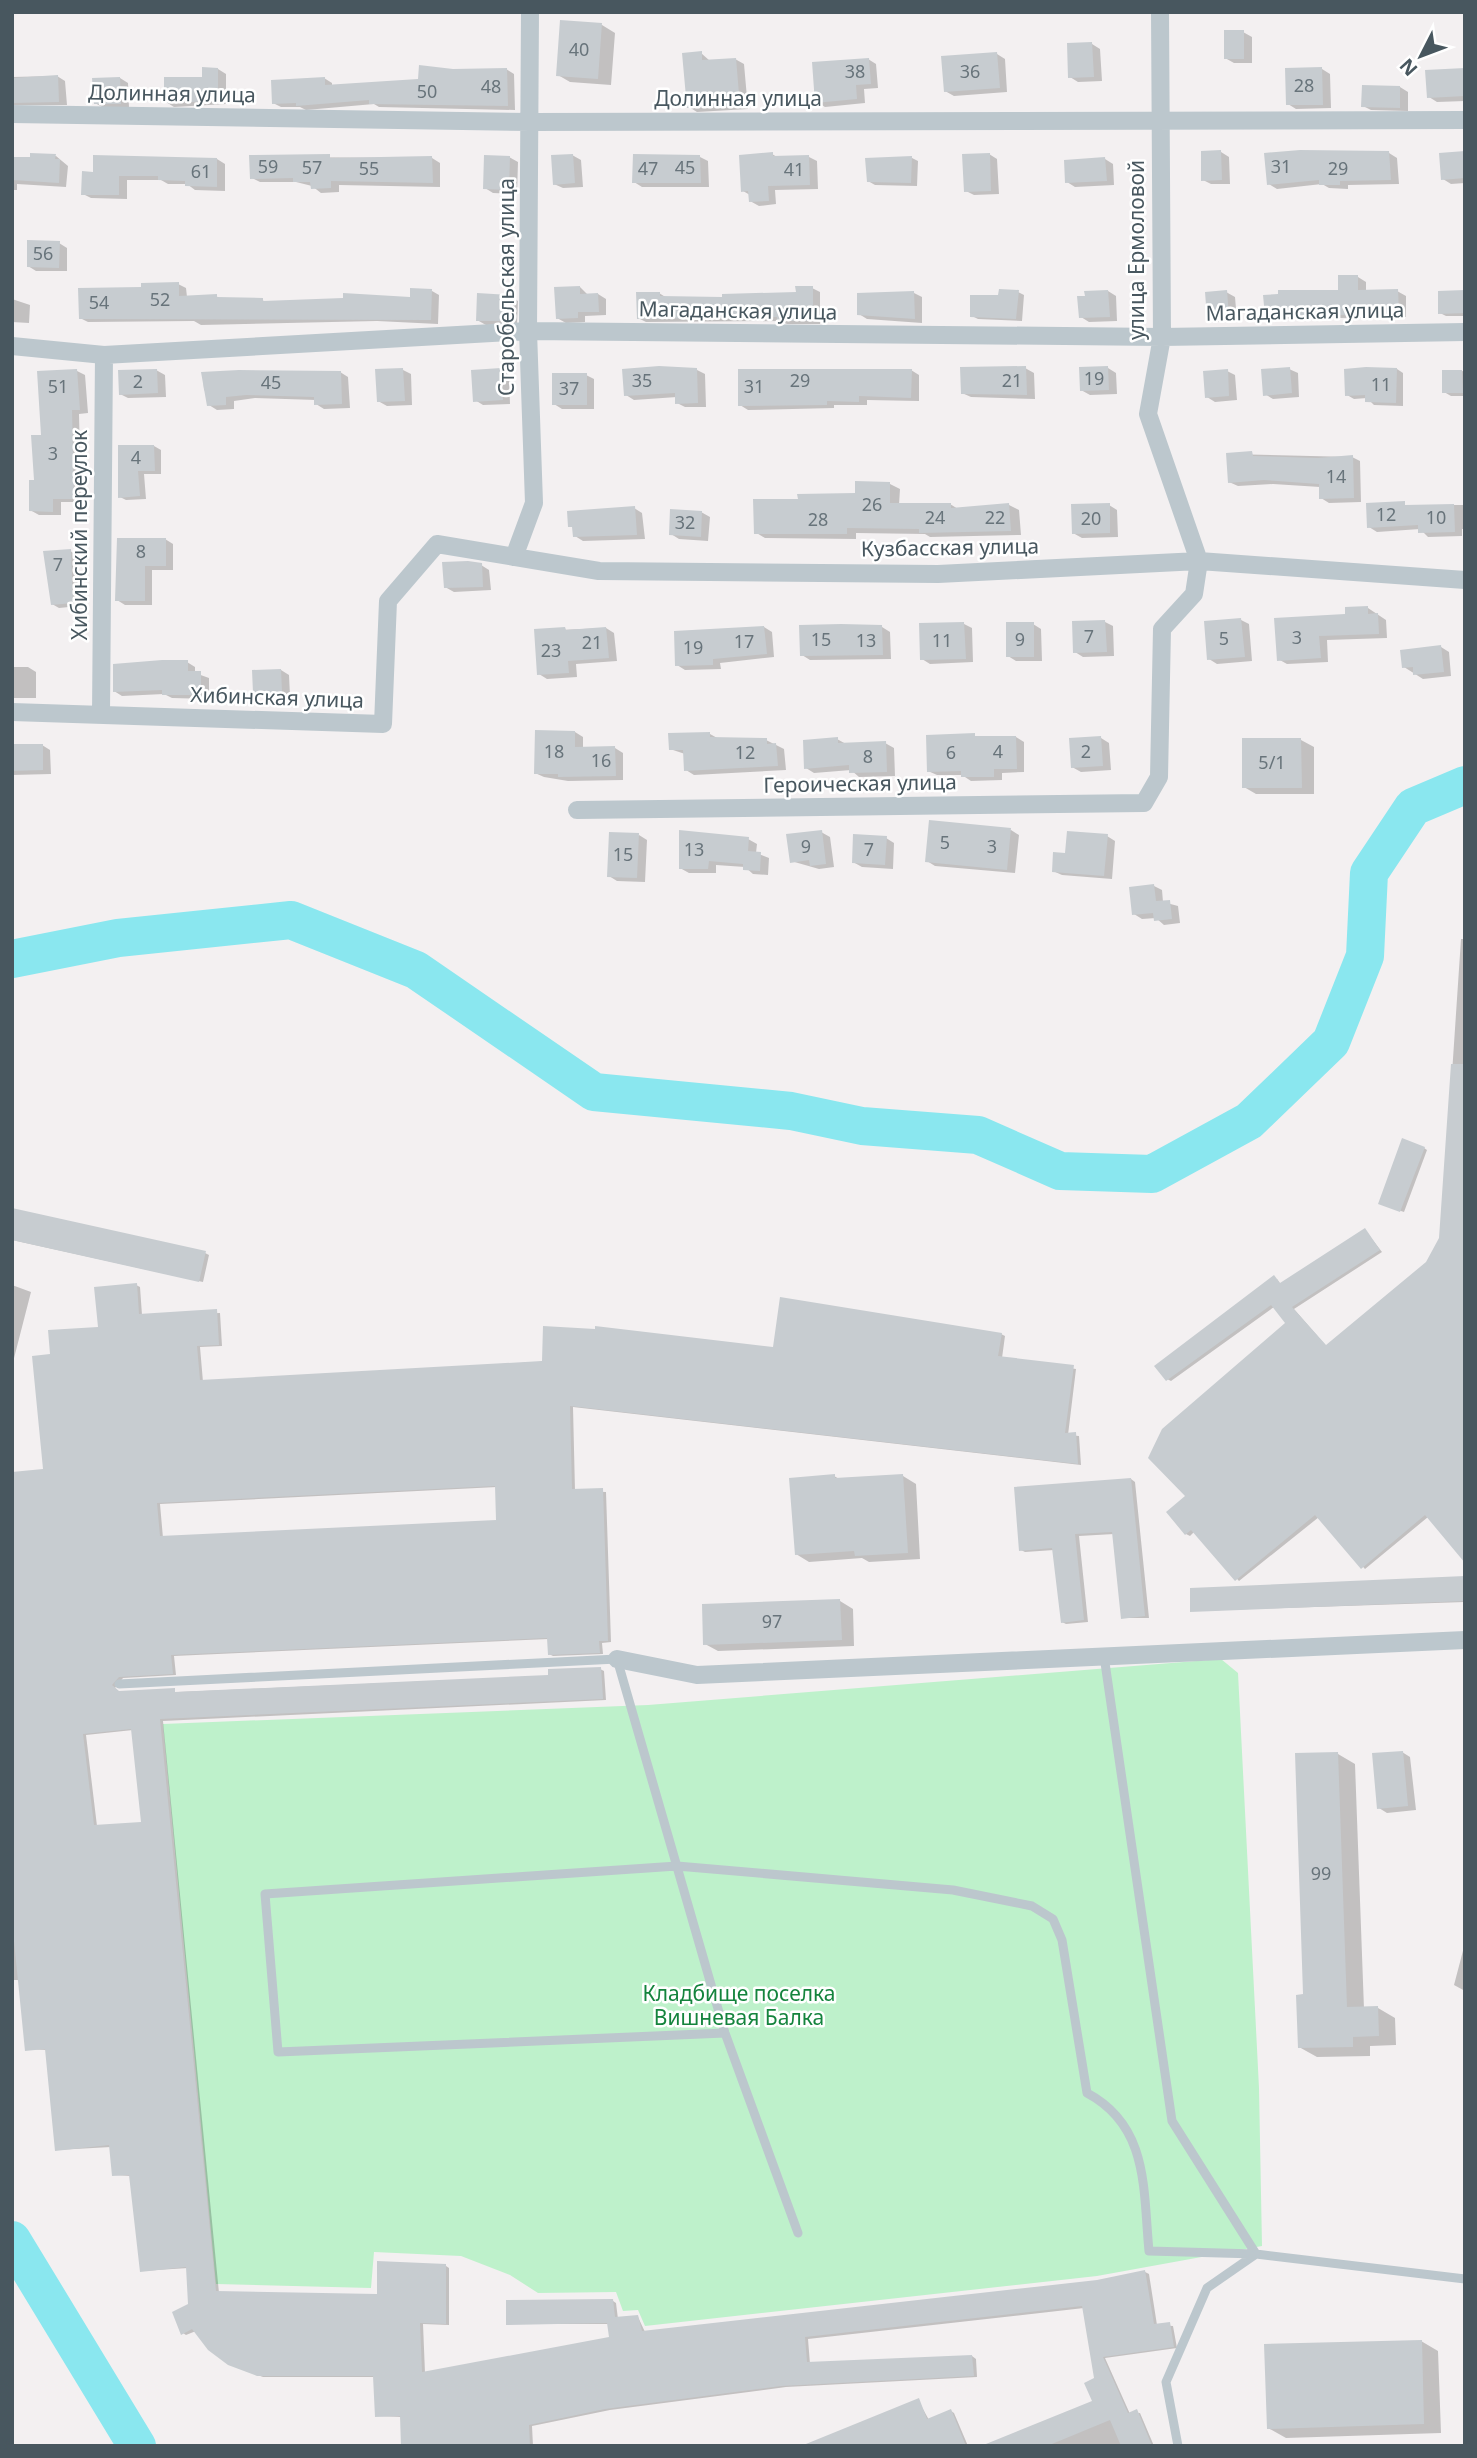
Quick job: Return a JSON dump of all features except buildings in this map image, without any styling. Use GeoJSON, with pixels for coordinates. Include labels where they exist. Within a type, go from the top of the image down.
{"type":"FeatureCollection","features":[{"type":"Feature","properties":{"kind":"street","name":"Старобельская улица"},"geometry":{"type":"LineString","coordinates":[[514,557],[534,503],[528,331],[530,12]]}},
{"type":"Feature","properties":{"kind":"street","name":"улица Ермоловой"},"geometry":{"type":"LineString","coordinates":[[1160,12],[1162,337],[1148,414],[1199,561]]}},
{"type":"Feature","properties":{"kind":"street","name":"Долинная улица"},"geometry":{"type":"LineString","coordinates":[[12,114],[530,122],[1465,120]]}},
{"type":"Feature","properties":{"kind":"street","name":"Магаданская улица"},"geometry":{"type":"LineString","coordinates":[[12,346],[104,355],[528,331],[1162,337],[1465,332]]}},
{"type":"Feature","properties":{"kind":"street","name":"Хибинский переулок"},"geometry":{"type":"LineString","coordinates":[[102,714],[104,355]]}},
{"type":"Feature","properties":{"kind":"street","name":"Кузбасская улица"},"geometry":{"type":"LineString","coordinates":[[437,544],[600,571],[938,574],[1199,561],[1465,580]]}},
{"type":"Feature","properties":{"kind":"street","name":"Хибинская улица"},"geometry":{"type":"LineString","coordinates":[[12,712],[383,724],[388,601],[437,544]]}},
{"type":"Feature","properties":{"kind":"street","name":"Героическая улица"},"geometry":{"type":"LineString","coordinates":[[576,810],[1144,803],[1159,777],[1162,629],[1194,594],[1199,561]]}},
{"type":"Feature","properties":{"kind":"street"},"geometry":{"type":"LineString","coordinates":[[617,1659],[697,1675],[1465,1640]]}},
{"type":"Feature","properties":{"kind":"lane"},"geometry":{"type":"LineString","coordinates":[[1104,1656],[1172,2122],[1256,2255]]}},
{"type":"Feature","properties":{"kind":"lane"},"geometry":{"type":"LineString","coordinates":[[119,1684],[617,1659],[725,2033],[798,2233]]}},
{"type":"Feature","properties":{"kind":"lane"},"geometry":{"type":"LineString","coordinates":[[725,2033],[278,2052],[265,1894],[677,1866],[953,1890],[1032,1906],[1053,1919],[1062,1940],[1087,2093],[1107,2104],[1129,2130],[1140,2161],[1149,2251],[1256,2255],[1465,2278]]}},
{"type":"Feature","properties":{"kind":"lane"},"geometry":{"type":"LineString","coordinates":[[1178,2446],[1166,2382],[1207,2288],[1256,2255]]}},
{"type":"Feature","properties":{"kind":"green space","name":"Кладбище поселка Вишневая Балка"},"geometry":{"type":"Polygon","coordinates":[[[1221,1659],[1238,1673],[1259,2088],[1262,2246],[1097,2276],[645,2326],[638,2310],[623,2311],[616,2292],[538,2293],[510,2275],[461,2256],[374,2252],[371,2288],[216,2284],[163,1724],[648,1705],[1221,1659]]]}},
{"type":"Feature","properties":{"kind":"waterway"},"geometry":{"type":"LineString","coordinates":[[12,959],[118,938],[291,920],[416,970],[594,1092],[791,1111],[862,1126],[978,1135],[1060,1171],[1152,1174],[1249,1121],[1331,1042],[1365,956],[1369,873],[1413,807],[1465,785]]}},
{"type":"Feature","properties":{"kind":"waterway"},"geometry":{"type":"LineString","coordinates":[[12,2240],[137,2446]]}}]}
